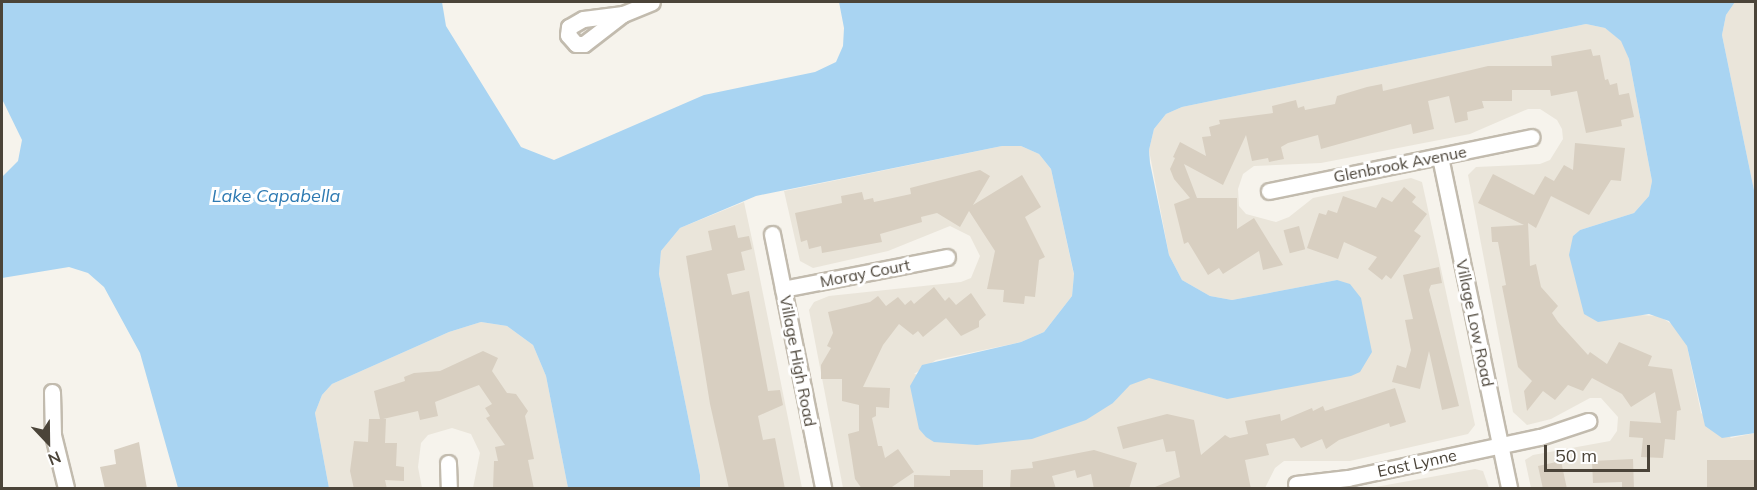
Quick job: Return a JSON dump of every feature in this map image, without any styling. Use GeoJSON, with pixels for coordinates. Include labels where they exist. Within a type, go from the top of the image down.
{"type":"FeatureCollection","features":[{"type":"Feature","properties":{"kind":"street"},"geometry":{"type":"LineString","coordinates":[[623,14],[652,2]]}},
{"type":"Feature","properties":{"kind":"street","name":"Glenbrook Avenue"},"geometry":{"type":"LineString","coordinates":[[1269,191],[1531,137]]}},
{"type":"Feature","properties":{"kind":"street","name":"Village Low Road"},"geometry":{"type":"LineString","coordinates":[[1440,157],[1509,489]]}},
{"type":"Feature","properties":{"kind":"street","name":"Village High Road"},"geometry":{"type":"LineString","coordinates":[[772,234],[823,489]]}},
{"type":"Feature","properties":{"kind":"street","name":"Moray Court"},"geometry":{"type":"LineString","coordinates":[[783,289],[947,257]]}},
{"type":"Feature","properties":{"kind":"street"},"geometry":{"type":"LineString","coordinates":[[52,392],[53,435],[66,489]]}},
{"type":"Feature","properties":{"kind":"street","name":"East Lynne"},"geometry":{"type":"LineString","coordinates":[[1296,484],[1348,478],[1501,446],[1588,421]]}},
{"type":"Feature","properties":{"kind":"street"},"geometry":{"type":"LineString","coordinates":[[448,463],[449,489]]}},
{"type":"Feature","properties":{"kind":"shaded area"},"geometry":{"type":"Polygon","coordinates":[[[1735,2],[1755,2],[1755,195],[1722,35],[1726,15],[1735,2]]]}},
{"type":"Feature","properties":{"kind":"shaded area"},"geometry":{"type":"Polygon","coordinates":[[[1586,24],[1605,28],[1622,41],[1629,59],[1652,181],[1649,196],[1634,213],[1580,230],[1573,236],[1640,315],[1659,316],[1678,328],[1687,346],[1701,413],[1731,438],[1755,433],[1755,488],[1531,488],[1525,460],[1533,455],[1610,441],[1617,431],[1618,417],[1601,398],[1590,398],[1551,419],[1527,425],[1513,412],[1468,175],[1476,167],[1540,164],[1550,160],[1563,139],[1562,129],[1557,120],[1540,109],[1528,109],[1470,134],[1321,163],[1254,166],[1243,174],[1238,189],[1239,206],[1246,214],[1276,222],[1289,217],[1313,198],[1411,178],[1422,182],[1475,425],[1468,434],[1350,461],[1284,461],[1275,468],[1265,488],[843,488],[809,310],[814,302],[829,296],[961,282],[971,278],[980,256],[970,236],[950,226],[888,251],[813,268],[800,261],[784,191],[1002,146],[1021,146],[1039,154],[1051,169],[1074,275],[1072,296],[1044,332],[1021,342],[936,360],[914,374],[1113,403],[1129,385],[1149,377],[1227,399],[1337,280],[1232,300],[1210,296],[1182,280],[1169,255],[1149,150],[1154,129],[1166,114],[1182,107],[1586,24]]]}},
{"type":"Feature","properties":{"kind":"shaded area"},"geometry":{"type":"Polygon","coordinates":[[[744,202],[802,488],[700,488],[700,475],[659,274],[661,251],[680,228],[744,202]]]}},
{"type":"Feature","properties":{"kind":"shaded area"},"geometry":{"type":"Polygon","coordinates":[[[481,322],[507,326],[533,345],[546,376],[568,488],[473,488],[480,453],[471,434],[452,428],[428,435],[421,443],[418,467],[422,488],[329,488],[315,413],[322,395],[332,384],[449,332],[481,322]]]}},
{"type":"Feature","properties":{"kind":"shaded area"},"geometry":{"type":"Polygon","coordinates":[[[1475,469],[1483,471],[1489,488],[1370,488],[1475,469]]]}},
{"type":"Feature","properties":{"kind":"water","name":"Lake Capabella"},"geometry":{"type":"Polygon","coordinates":[[[2,2],[442,2],[446,26],[521,147],[554,160],[704,95],[815,72],[836,62],[843,46],[844,28],[839,2],[1735,2],[1726,15],[1722,35],[1755,195],[1755,433],[1722,438],[1705,426],[1687,346],[1669,321],[1649,314],[1598,322],[1584,314],[1569,255],[1573,236],[1580,230],[1634,213],[1649,196],[1652,181],[1629,59],[1621,41],[1605,28],[1586,24],[1182,107],[1166,114],[1154,129],[1149,150],[1150,163],[1169,255],[1182,280],[1210,296],[1232,300],[1337,280],[1350,284],[1361,298],[1372,352],[1360,372],[1351,376],[1227,399],[1149,378],[1130,385],[1113,403],[1086,420],[1032,439],[977,445],[934,442],[926,437],[919,429],[910,386],[922,365],[1021,342],[1044,332],[1072,296],[1074,274],[1051,169],[1039,154],[1021,146],[1002,146],[756,196],[680,228],[661,251],[659,274],[700,475],[700,488],[568,488],[546,376],[533,345],[507,326],[481,322],[449,332],[332,384],[322,395],[315,413],[329,488],[178,488],[140,353],[104,287],[88,273],[69,267],[2,278],[2,177],[18,161],[22,140],[2,99],[2,2]]]}},
{"type":"Feature","properties":{"kind":"building"},"geometry":{"type":"Polygon","coordinates":[[[1591,49],[1593,56],[1600,55],[1605,80],[1608,79],[1610,85],[1617,83],[1619,95],[1629,93],[1634,117],[1621,120],[1622,126],[1586,133],[1577,91],[1551,96],[1550,90],[1512,90],[1512,101],[1482,101],[1484,108],[1467,112],[1468,120],[1455,123],[1449,96],[1428,101],[1434,129],[1413,134],[1411,124],[1321,149],[1318,135],[1288,143],[1281,147],[1284,159],[1269,162],[1268,158],[1252,161],[1246,135],[1223,185],[1184,164],[1197,198],[1237,198],[1237,229],[1254,218],[1283,265],[1263,270],[1259,251],[1223,274],[1219,268],[1208,275],[1188,242],[1184,244],[1174,204],[1190,198],[1174,179],[1170,169],[1175,158],[1173,157],[1180,142],[1206,156],[1202,137],[1211,136],[1209,127],[1220,124],[1219,120],[1273,113],[1272,106],[1296,100],[1298,108],[1304,106],[1305,110],[1335,104],[1337,96],[1367,87],[1382,84],[1383,91],[1488,66],[1552,66],[1551,56],[1591,49]]]}},
{"type":"Feature","properties":{"kind":"building"},"geometry":{"type":"Polygon","coordinates":[[[1575,143],[1625,148],[1621,181],[1611,180],[1589,215],[1551,196],[1536,228],[1528,223],[1530,266],[1536,264],[1541,287],[1558,306],[1552,313],[1588,355],[1590,352],[1607,364],[1619,342],[1652,356],[1648,366],[1672,369],[1681,410],[1677,411],[1675,440],[1665,439],[1663,458],[1641,457],[1643,438],[1629,437],[1630,421],[1661,423],[1655,392],[1631,407],[1622,394],[1592,378],[1583,391],[1568,385],[1555,400],[1543,391],[1527,411],[1524,391],[1532,381],[1518,367],[1502,286],[1506,285],[1498,242],[1492,242],[1491,227],[1524,225],[1478,203],[1493,174],[1534,195],[1545,176],[1554,181],[1564,165],[1573,170],[1575,143]]]}},
{"type":"Feature","properties":{"kind":"building"},"geometry":{"type":"Polygon","coordinates":[[[980,170],[990,176],[973,205],[1022,175],[1041,207],[1025,217],[1045,257],[1039,260],[1035,297],[1025,296],[1024,304],[1003,302],[1004,290],[987,289],[995,251],[969,211],[960,227],[937,213],[921,217],[922,222],[880,234],[882,242],[822,253],[821,246],[809,249],[807,240],[801,242],[795,213],[842,203],[841,196],[862,192],[864,200],[873,198],[874,202],[911,194],[910,188],[980,170]]]}},
{"type":"Feature","properties":{"kind":"building"},"geometry":{"type":"Polygon","coordinates":[[[1404,187],[1416,197],[1412,202],[1427,214],[1414,231],[1421,236],[1391,279],[1386,275],[1382,280],[1368,269],[1377,257],[1344,242],[1338,259],[1307,248],[1319,213],[1326,215],[1328,210],[1337,213],[1343,196],[1376,208],[1382,197],[1392,202],[1404,187]]]}},
{"type":"Feature","properties":{"kind":"building"},"geometry":{"type":"Polygon","coordinates":[[[735,225],[738,238],[749,236],[752,249],[741,252],[745,270],[727,274],[732,295],[749,291],[768,391],[780,390],[783,405],[758,416],[763,440],[775,438],[785,489],[729,489],[710,404],[686,256],[712,250],[708,231],[735,225]]]}},
{"type":"Feature","properties":{"kind":"building"},"geometry":{"type":"Polygon","coordinates":[[[1299,226],[1305,249],[1290,253],[1284,230],[1299,226]]]}},
{"type":"Feature","properties":{"kind":"building"},"geometry":{"type":"Polygon","coordinates":[[[1439,267],[1442,283],[1431,285],[1429,290],[1459,406],[1442,410],[1429,351],[1420,389],[1392,382],[1397,365],[1406,368],[1411,350],[1405,320],[1413,319],[1403,275],[1439,267]]]}},
{"type":"Feature","properties":{"kind":"building"},"geometry":{"type":"Polygon","coordinates":[[[934,287],[945,301],[949,297],[956,305],[971,293],[986,315],[979,321],[979,327],[961,336],[946,318],[923,337],[918,331],[913,335],[899,324],[883,345],[863,387],[890,388],[889,408],[876,407],[876,416],[872,418],[878,446],[882,446],[885,458],[898,449],[914,472],[889,489],[862,489],[855,479],[848,434],[859,431],[859,405],[842,401],[842,379],[821,379],[821,365],[831,348],[827,346],[833,333],[828,312],[870,302],[878,296],[886,306],[898,297],[905,305],[911,300],[914,304],[934,287]]]}},
{"type":"Feature","properties":{"kind":"building"},"geometry":{"type":"Polygon","coordinates":[[[483,351],[498,358],[492,371],[507,393],[516,394],[528,411],[525,416],[534,459],[528,460],[534,489],[493,489],[494,461],[498,461],[495,447],[505,445],[486,418],[490,416],[485,408],[492,404],[479,385],[435,402],[438,416],[420,420],[418,411],[383,419],[386,419],[385,443],[397,443],[396,466],[404,467],[404,481],[385,480],[387,489],[354,489],[350,471],[354,441],[368,442],[369,419],[380,419],[374,391],[405,381],[404,377],[414,373],[440,371],[483,351]]]}},
{"type":"Feature","properties":{"kind":"building"},"geometry":{"type":"Polygon","coordinates":[[[1395,388],[1406,422],[1390,427],[1389,423],[1339,440],[1326,449],[1322,439],[1301,448],[1294,438],[1266,444],[1269,455],[1245,460],[1251,489],[1150,489],[1180,477],[1175,451],[1166,452],[1163,439],[1123,449],[1117,427],[1167,414],[1194,420],[1201,455],[1225,435],[1230,438],[1248,434],[1245,421],[1280,414],[1281,421],[1312,408],[1313,411],[1323,406],[1325,411],[1395,388]]]}},
{"type":"Feature","properties":{"kind":"building"},"geometry":{"type":"Polygon","coordinates":[[[139,442],[147,489],[105,489],[100,467],[116,464],[114,450],[139,442]]]}},
{"type":"Feature","properties":{"kind":"building"},"geometry":{"type":"Polygon","coordinates":[[[1094,450],[1137,463],[1129,489],[1094,489],[1091,474],[1077,478],[1075,470],[1052,476],[1056,489],[1010,489],[1011,470],[1033,468],[1032,462],[1094,450]]]}},
{"type":"Feature","properties":{"kind":"building"},"geometry":{"type":"Polygon","coordinates":[[[1633,459],[1634,489],[1622,489],[1622,482],[1593,483],[1592,461],[1633,459]]]}},
{"type":"Feature","properties":{"kind":"building"},"geometry":{"type":"Polygon","coordinates":[[[1707,460],[1755,460],[1755,488],[1707,488],[1707,460]]]}},
{"type":"Feature","properties":{"kind":"building"},"geometry":{"type":"Polygon","coordinates":[[[1561,461],[1567,489],[1543,489],[1538,466],[1561,461]]]}},
{"type":"Feature","properties":{"kind":"building"},"geometry":{"type":"Polygon","coordinates":[[[950,470],[983,470],[983,489],[914,489],[914,475],[950,476],[950,470]]]}}]}
